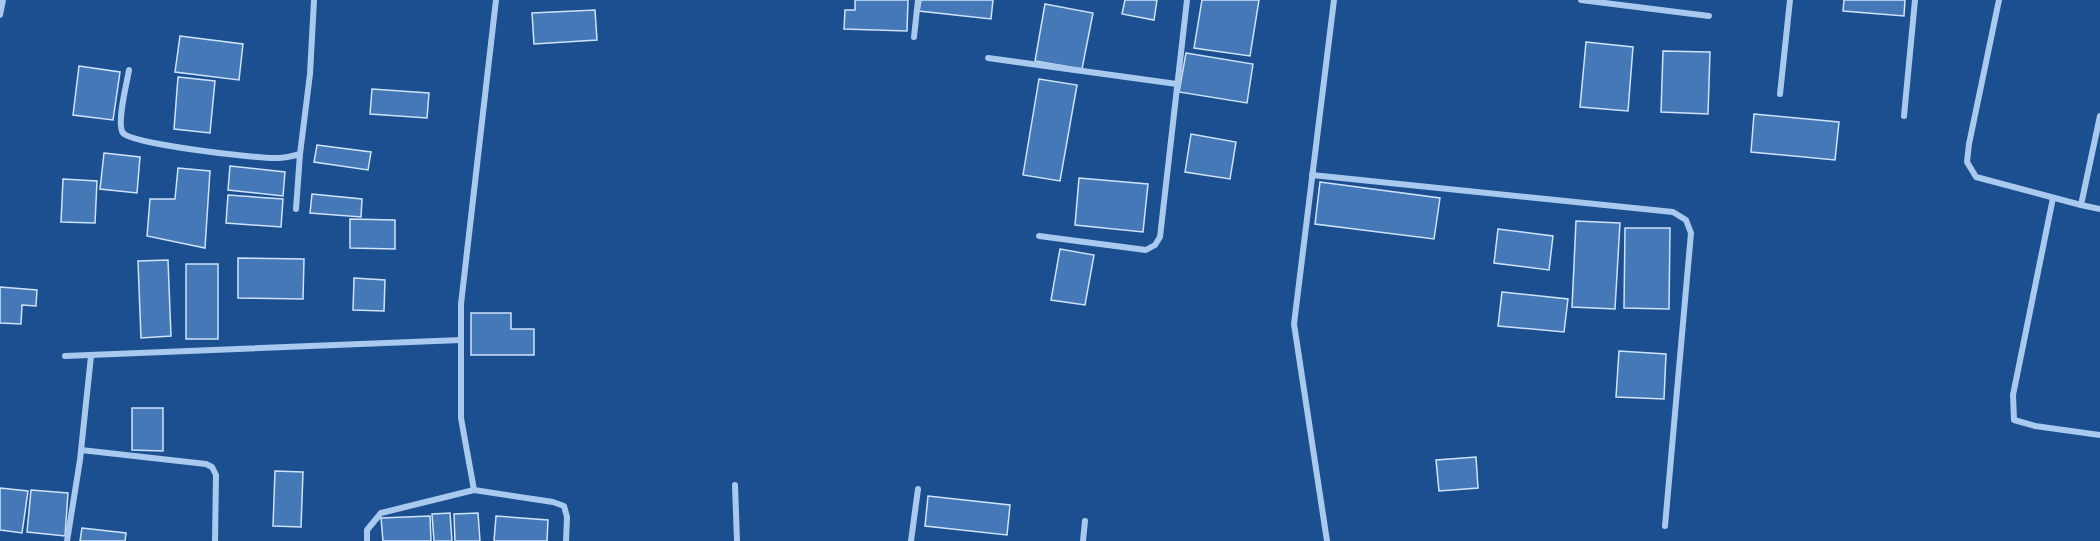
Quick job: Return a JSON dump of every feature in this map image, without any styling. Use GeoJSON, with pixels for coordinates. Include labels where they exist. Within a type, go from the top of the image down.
{"type":"FeatureCollection","features":[{"type":"Feature","properties":{"kind":"street"},"geometry":{"type":"LineString","coordinates":[[0,14],[3,0]]}},
{"type":"Feature","properties":{"kind":"street"},"geometry":{"type":"LineString","coordinates":[[296,209],[310,74],[314,0]]}},
{"type":"Feature","properties":{"kind":"street"},"geometry":{"type":"LineString","coordinates":[[474,490],[461,418],[461,304],[496,0]]}},
{"type":"Feature","properties":{"kind":"street"},"geometry":{"type":"LineString","coordinates":[[914,37],[918,0]]}},
{"type":"Feature","properties":{"kind":"street"},"geometry":{"type":"LineString","coordinates":[[1038,236],[1146,250],[1155,245],[1160,237],[1187,0]]}},
{"type":"Feature","properties":{"kind":"street"},"geometry":{"type":"LineString","coordinates":[[1328,541],[1294,324],[1334,0]]}},
{"type":"Feature","properties":{"kind":"street"},"geometry":{"type":"LineString","coordinates":[[1581,0],[1708,16]]}},
{"type":"Feature","properties":{"kind":"street"},"geometry":{"type":"LineString","coordinates":[[1780,94],[1790,0]]}},
{"type":"Feature","properties":{"kind":"street"},"geometry":{"type":"LineString","coordinates":[[1904,116],[1915,0]]}},
{"type":"Feature","properties":{"kind":"street"},"geometry":{"type":"LineString","coordinates":[[1999,0],[1967,162],[1976,177],[2100,209]]}},
{"type":"Feature","properties":{"kind":"street"},"geometry":{"type":"LineString","coordinates":[[988,58],[1178,84]]}},
{"type":"Feature","properties":{"kind":"street"},"geometry":{"type":"LineString","coordinates":[[129,70],[120,123],[122,133],[129,138],[240,155],[277,158],[300,154]]}},
{"type":"Feature","properties":{"kind":"street"},"geometry":{"type":"LineString","coordinates":[[2081,205],[2100,116]]}},
{"type":"Feature","properties":{"kind":"street"},"geometry":{"type":"LineString","coordinates":[[1312,175],[1673,212],[1686,220],[1691,233],[1665,526]]}},
{"type":"Feature","properties":{"kind":"street"},"geometry":{"type":"LineString","coordinates":[[2054,198],[2013,395],[2014,420],[2035,426],[2100,435]]}},
{"type":"Feature","properties":{"kind":"street"},"geometry":{"type":"LineString","coordinates":[[66,356],[461,340]]}},
{"type":"Feature","properties":{"kind":"street"},"geometry":{"type":"LineString","coordinates":[[67,541],[81,450],[91,356]]}},
{"type":"Feature","properties":{"kind":"street"},"geometry":{"type":"LineString","coordinates":[[81,450],[206,464],[212,467],[216,475],[215,541]]}},
{"type":"Feature","properties":{"kind":"street"},"geometry":{"type":"LineString","coordinates":[[735,484],[737,541]]}},
{"type":"Feature","properties":{"kind":"street"},"geometry":{"type":"LineString","coordinates":[[911,541],[918,489]]}},
{"type":"Feature","properties":{"kind":"street"},"geometry":{"type":"LineString","coordinates":[[367,541],[368,530],[381,513],[474,490],[553,502],[564,506],[567,517],[566,541]]}},
{"type":"Feature","properties":{"kind":"street"},"geometry":{"type":"LineString","coordinates":[[1083,541],[1085,521]]}},
{"type":"Feature","properties":{"kind":"building"},"geometry":{"type":"Polygon","coordinates":[[[855,0],[908,0],[907,31],[844,29],[845,10],[855,10],[855,0]]]}},
{"type":"Feature","properties":{"kind":"building"},"geometry":{"type":"Polygon","coordinates":[[[921,0],[993,0],[991,19],[919,11],[921,0]]]}},
{"type":"Feature","properties":{"kind":"building"},"geometry":{"type":"Polygon","coordinates":[[[1125,0],[1157,0],[1154,20],[1122,14],[1125,0]]]}},
{"type":"Feature","properties":{"kind":"building"},"geometry":{"type":"Polygon","coordinates":[[[1202,0],[1259,0],[1250,56],[1194,48],[1202,0]]]}},
{"type":"Feature","properties":{"kind":"building"},"geometry":{"type":"Polygon","coordinates":[[[1844,0],[1905,0],[1904,16],[1843,11],[1844,0]]]}},
{"type":"Feature","properties":{"kind":"building"},"geometry":{"type":"Polygon","coordinates":[[[1045,4],[1093,13],[1082,69],[1035,61],[1045,4]]]}},
{"type":"Feature","properties":{"kind":"building"},"geometry":{"type":"Polygon","coordinates":[[[595,10],[597,40],[534,44],[532,13],[595,10]]]}},
{"type":"Feature","properties":{"kind":"building"},"geometry":{"type":"Polygon","coordinates":[[[180,36],[243,44],[239,80],[175,72],[180,36]]]}},
{"type":"Feature","properties":{"kind":"building"},"geometry":{"type":"Polygon","coordinates":[[[1586,42],[1633,47],[1628,111],[1580,107],[1586,42]]]}},
{"type":"Feature","properties":{"kind":"building"},"geometry":{"type":"Polygon","coordinates":[[[1663,51],[1710,52],[1708,114],[1661,112],[1663,51]]]}},
{"type":"Feature","properties":{"kind":"building"},"geometry":{"type":"Polygon","coordinates":[[[1186,53],[1253,64],[1247,103],[1179,92],[1186,53]]]}},
{"type":"Feature","properties":{"kind":"building"},"geometry":{"type":"Polygon","coordinates":[[[79,66],[120,72],[113,120],[73,115],[79,66]]]}},
{"type":"Feature","properties":{"kind":"building"},"geometry":{"type":"Polygon","coordinates":[[[178,77],[215,81],[210,133],[174,129],[178,77]]]}},
{"type":"Feature","properties":{"kind":"building"},"geometry":{"type":"Polygon","coordinates":[[[1039,79],[1077,85],[1060,181],[1023,175],[1039,79]]]}},
{"type":"Feature","properties":{"kind":"building"},"geometry":{"type":"Polygon","coordinates":[[[372,89],[429,93],[427,118],[370,114],[372,89]]]}},
{"type":"Feature","properties":{"kind":"building"},"geometry":{"type":"Polygon","coordinates":[[[1754,114],[1839,122],[1835,160],[1751,152],[1754,114]]]}},
{"type":"Feature","properties":{"kind":"building"},"geometry":{"type":"Polygon","coordinates":[[[1191,134],[1236,142],[1230,179],[1185,172],[1191,134]]]}},
{"type":"Feature","properties":{"kind":"building"},"geometry":{"type":"Polygon","coordinates":[[[317,145],[371,152],[368,170],[314,162],[317,145]]]}},
{"type":"Feature","properties":{"kind":"building"},"geometry":{"type":"Polygon","coordinates":[[[104,153],[140,157],[137,193],[100,189],[104,153]]]}},
{"type":"Feature","properties":{"kind":"building"},"geometry":{"type":"Polygon","coordinates":[[[230,166],[285,172],[283,196],[228,190],[230,166]]]}},
{"type":"Feature","properties":{"kind":"building"},"geometry":{"type":"Polygon","coordinates":[[[178,168],[210,171],[205,248],[147,236],[150,199],[175,199],[178,168]]]}},
{"type":"Feature","properties":{"kind":"building"},"geometry":{"type":"Polygon","coordinates":[[[1079,178],[1148,184],[1143,232],[1075,225],[1079,178]]]}},
{"type":"Feature","properties":{"kind":"building"},"geometry":{"type":"Polygon","coordinates":[[[63,179],[97,181],[95,223],[61,222],[63,179]]]}},
{"type":"Feature","properties":{"kind":"building"},"geometry":{"type":"Polygon","coordinates":[[[1320,182],[1440,198],[1434,239],[1315,224],[1320,182]]]}},
{"type":"Feature","properties":{"kind":"building"},"geometry":{"type":"Polygon","coordinates":[[[312,194],[362,199],[361,217],[310,213],[312,194]]]}},
{"type":"Feature","properties":{"kind":"building"},"geometry":{"type":"Polygon","coordinates":[[[228,195],[283,199],[281,227],[226,223],[228,195]]]}},
{"type":"Feature","properties":{"kind":"building"},"geometry":{"type":"Polygon","coordinates":[[[350,219],[395,220],[395,249],[350,248],[350,219]]]}},
{"type":"Feature","properties":{"kind":"building"},"geometry":{"type":"Polygon","coordinates":[[[1576,221],[1620,223],[1615,309],[1572,307],[1576,221]]]}},
{"type":"Feature","properties":{"kind":"building"},"geometry":{"type":"Polygon","coordinates":[[[1625,228],[1670,228],[1669,309],[1624,308],[1625,228]]]}},
{"type":"Feature","properties":{"kind":"building"},"geometry":{"type":"Polygon","coordinates":[[[1498,229],[1553,236],[1549,270],[1494,263],[1498,229]]]}},
{"type":"Feature","properties":{"kind":"building"},"geometry":{"type":"Polygon","coordinates":[[[1060,249],[1094,255],[1085,305],[1051,300],[1060,249]]]}},
{"type":"Feature","properties":{"kind":"building"},"geometry":{"type":"Polygon","coordinates":[[[238,258],[304,259],[303,299],[238,298],[238,258]]]}},
{"type":"Feature","properties":{"kind":"building"},"geometry":{"type":"Polygon","coordinates":[[[168,260],[171,336],[141,338],[138,261],[168,260]]]}},
{"type":"Feature","properties":{"kind":"building"},"geometry":{"type":"Polygon","coordinates":[[[186,264],[218,264],[218,339],[186,339],[186,264]]]}},
{"type":"Feature","properties":{"kind":"building"},"geometry":{"type":"Polygon","coordinates":[[[354,278],[385,280],[384,311],[353,310],[354,278]]]}},
{"type":"Feature","properties":{"kind":"building"},"geometry":{"type":"Polygon","coordinates":[[[0,287],[37,290],[36,306],[22,305],[21,324],[0,323],[0,287]]]}},
{"type":"Feature","properties":{"kind":"building"},"geometry":{"type":"Polygon","coordinates":[[[1502,292],[1568,299],[1564,332],[1498,326],[1502,292]]]}},
{"type":"Feature","properties":{"kind":"building"},"geometry":{"type":"Polygon","coordinates":[[[471,313],[511,313],[511,329],[534,329],[534,355],[471,355],[471,313]]]}},
{"type":"Feature","properties":{"kind":"building"},"geometry":{"type":"Polygon","coordinates":[[[1619,351],[1666,354],[1664,399],[1616,397],[1619,351]]]}},
{"type":"Feature","properties":{"kind":"building"},"geometry":{"type":"Polygon","coordinates":[[[132,408],[163,408],[163,451],[132,450],[132,408]]]}},
{"type":"Feature","properties":{"kind":"building"},"geometry":{"type":"Polygon","coordinates":[[[1476,457],[1478,488],[1439,491],[1436,460],[1476,457]]]}},
{"type":"Feature","properties":{"kind":"building"},"geometry":{"type":"Polygon","coordinates":[[[275,471],[303,472],[301,527],[273,526],[275,471]]]}},
{"type":"Feature","properties":{"kind":"building"},"geometry":{"type":"Polygon","coordinates":[[[0,488],[28,491],[22,533],[0,530],[0,488]]]}},
{"type":"Feature","properties":{"kind":"building"},"geometry":{"type":"Polygon","coordinates":[[[31,490],[68,493],[65,536],[27,532],[31,490]]]}},
{"type":"Feature","properties":{"kind":"building"},"geometry":{"type":"Polygon","coordinates":[[[928,496],[1010,505],[1007,535],[925,526],[928,496]]]}},
{"type":"Feature","properties":{"kind":"building"},"geometry":{"type":"Polygon","coordinates":[[[450,513],[452,541],[434,541],[432,514],[450,513]]]}},
{"type":"Feature","properties":{"kind":"building"},"geometry":{"type":"Polygon","coordinates":[[[478,513],[480,541],[455,541],[454,514],[478,513]]]}},
{"type":"Feature","properties":{"kind":"building"},"geometry":{"type":"Polygon","coordinates":[[[430,516],[431,541],[383,541],[381,518],[430,516]]]}},
{"type":"Feature","properties":{"kind":"building"},"geometry":{"type":"Polygon","coordinates":[[[496,516],[548,520],[547,541],[494,541],[496,516]]]}},
{"type":"Feature","properties":{"kind":"building"},"geometry":{"type":"Polygon","coordinates":[[[82,528],[126,533],[125,541],[80,541],[82,528]]]}}]}
